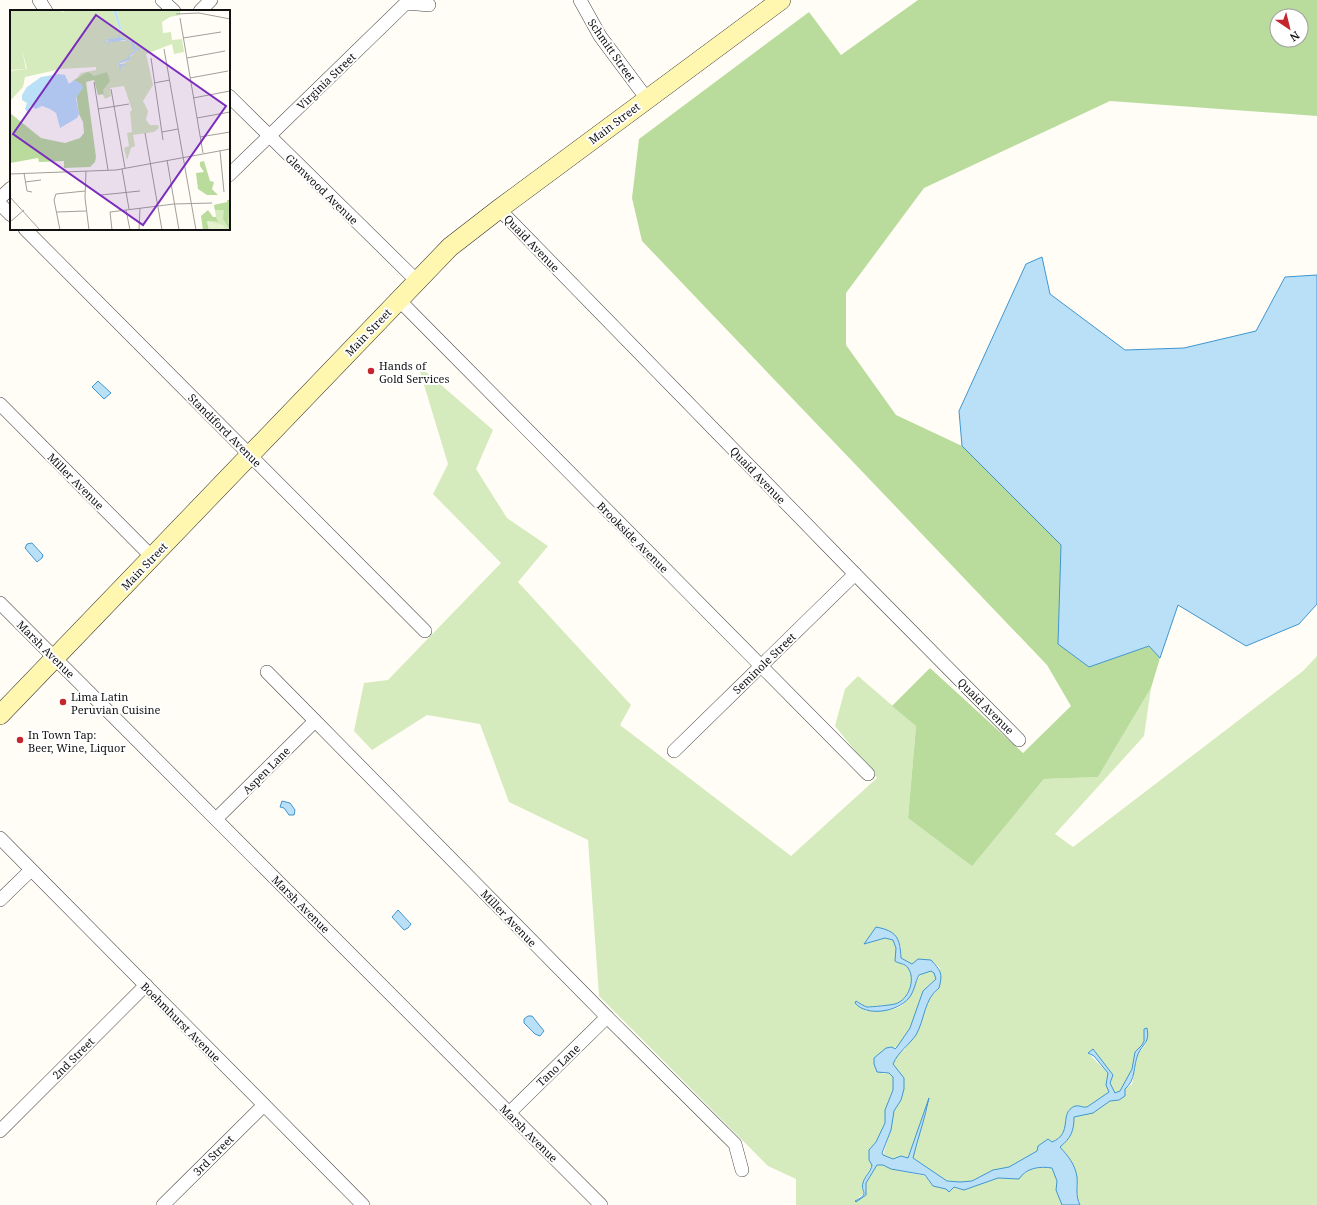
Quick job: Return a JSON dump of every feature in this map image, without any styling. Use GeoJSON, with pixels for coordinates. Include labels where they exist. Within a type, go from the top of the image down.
{"type":"FeatureCollection","features":[{"type":"Feature","properties":{"kind":"main road","name":"Main Street"},"geometry":{"type":"LineString","coordinates":[[0,715],[450,247],[781,0]]}},
{"type":"Feature","properties":{"kind":"street"},"geometry":{"type":"LineString","coordinates":[[39,0],[45,10]]}},
{"type":"Feature","properties":{"kind":"street"},"geometry":{"type":"LineString","coordinates":[[162,0],[173,10]]}},
{"type":"Feature","properties":{"kind":"street"},"geometry":{"type":"LineString","coordinates":[[201,10],[211,0]]}},
{"type":"Feature","properties":{"kind":"street","name":"Schmitt Street"},"geometry":{"type":"LineString","coordinates":[[580,0],[600,36],[647,99]]}},
{"type":"Feature","properties":{"kind":"street","name":"Virginia Street"},"geometry":{"type":"LineString","coordinates":[[230,174],[406,3],[429,5]]}},
{"type":"Feature","properties":{"kind":"street","name":"Glenwood Avenue"},"geometry":{"type":"LineString","coordinates":[[230,97],[417,281]]}},
{"type":"Feature","properties":{"kind":"street"},"geometry":{"type":"LineString","coordinates":[[0,198],[10,189]]}},
{"type":"Feature","properties":{"kind":"street"},"geometry":{"type":"LineString","coordinates":[[0,204],[10,214]]}},
{"type":"Feature","properties":{"kind":"street","name":"Quaid Avenue"},"geometry":{"type":"LineString","coordinates":[[499,209],[1019,740]]}},
{"type":"Feature","properties":{"kind":"street","name":"Standiford Avenue"},"geometry":{"type":"LineString","coordinates":[[26,230],[425,631]]}},
{"type":"Feature","properties":{"kind":"street","name":"Brookside Avenue"},"geometry":{"type":"LineString","coordinates":[[399,300],[868,774]]}},
{"type":"Feature","properties":{"kind":"street","name":"Miller Avenue"},"geometry":{"type":"LineString","coordinates":[[0,404],[152,558]]}},
{"type":"Feature","properties":{"kind":"street","name":"Seminole Street"},"geometry":{"type":"LineString","coordinates":[[674,751],[855,574]]}},
{"type":"Feature","properties":{"kind":"street","name":"Marsh Avenue"},"geometry":{"type":"LineString","coordinates":[[0,603],[601,1205]]}},
{"type":"Feature","properties":{"kind":"street","name":"Miller Avenue"},"geometry":{"type":"LineString","coordinates":[[267,672],[607,1017],[735,1144],[742,1170]]}},
{"type":"Feature","properties":{"kind":"street","name":"Aspen Lane"},"geometry":{"type":"LineString","coordinates":[[216,819],[315,721]]}},
{"type":"Feature","properties":{"kind":"street","name":"Boehmhurst Avenue"},"geometry":{"type":"LineString","coordinates":[[0,838],[363,1205]]}},
{"type":"Feature","properties":{"kind":"street"},"geometry":{"type":"LineString","coordinates":[[0,900],[31,870]]}},
{"type":"Feature","properties":{"kind":"street","name":"2nd Street"},"geometry":{"type":"LineString","coordinates":[[0,1131],[146,985]]}},
{"type":"Feature","properties":{"kind":"street","name":"Tano Lane"},"geometry":{"type":"LineString","coordinates":[[509,1113],[607,1017]]}},
{"type":"Feature","properties":{"kind":"street","name":"3rd Street"},"geometry":{"type":"LineString","coordinates":[[163,1205],[264,1105]]}},
{"type":"Feature","properties":{"kind":"green space"},"geometry":{"type":"Polygon","coordinates":[[[918,0],[1317,0],[1317,116],[1110,101],[924,188],[846,293],[846,345],[896,415],[962,446],[1061,545],[1058,644],[1089,667],[1149,646],[1160,658],[1151,688],[1098,777],[1044,779],[972,866],[908,818],[916,726],[892,706],[930,668],[1023,753],[1071,706],[1047,665],[642,241],[632,198],[639,139],[809,12],[841,55],[918,0]]]}},
{"type":"Feature","properties":{"kind":"green space"},"geometry":{"type":"Polygon","coordinates":[[[418,365],[493,430],[476,469],[507,518],[548,546],[518,582],[631,705],[620,725],[791,856],[877,778],[835,726],[845,689],[858,676],[916,726],[908,818],[972,865],[1044,779],[1098,777],[1151,688],[1144,736],[1055,834],[1073,847],[1303,671],[1317,656],[1317,1205],[1080,1205],[1075,1168],[1060,1147],[1071,1134],[1074,1117],[1093,1113],[1110,1101],[1119,1100],[1125,1089],[1132,1084],[1138,1054],[1145,1045],[1148,1034],[1145,1036],[1142,1045],[1135,1052],[1132,1069],[1120,1091],[1115,1094],[1110,1083],[1112,1075],[1093,1050],[1088,1053],[1108,1073],[1109,1092],[1087,1107],[1076,1107],[1068,1111],[1063,1133],[1057,1139],[1052,1142],[1048,1139],[1040,1145],[1037,1151],[1009,1167],[993,1170],[972,1181],[947,1181],[914,1159],[913,1156],[916,1140],[926,1114],[929,1099],[908,1158],[901,1156],[893,1159],[883,1155],[891,1130],[894,1111],[901,1100],[904,1078],[893,1064],[896,1057],[905,1049],[923,1017],[929,999],[939,988],[940,968],[931,960],[912,964],[901,958],[901,947],[894,934],[865,944],[885,938],[893,940],[896,948],[895,961],[908,968],[910,973],[910,989],[900,1002],[892,1005],[867,1007],[865,1011],[891,1010],[901,1006],[910,996],[918,978],[922,973],[928,970],[934,973],[936,979],[923,991],[910,1028],[897,1047],[883,1051],[877,1056],[883,1074],[889,1073],[893,1077],[893,1090],[885,1110],[885,1123],[876,1142],[869,1152],[872,1165],[863,1182],[864,1193],[855,1201],[856,1202],[866,1195],[866,1183],[876,1165],[883,1165],[891,1169],[925,1176],[933,1186],[946,1189],[955,1187],[964,1190],[998,1178],[1016,1179],[1033,1168],[1052,1168],[1056,1176],[1062,1205],[796,1205],[796,1179],[768,1166],[599,996],[588,840],[509,802],[480,724],[427,715],[372,750],[354,731],[364,683],[388,680],[501,563],[433,494],[448,464],[418,365]]]}},
{"type":"Feature","properties":{"kind":"water"},"geometry":{"type":"Polygon","coordinates":[[[1042,257],[1050,294],[1125,350],[1184,348],[1256,331],[1285,277],[1317,275],[1317,604],[1299,624],[1246,646],[1178,605],[1160,658],[1149,646],[1089,667],[1058,644],[1061,545],[962,446],[959,411],[1026,264],[1042,257]]]}},
{"type":"Feature","properties":{"kind":"water"},"geometry":{"type":"Polygon","coordinates":[[[98,381],[111,393],[104,399],[92,387],[98,381]]]}},
{"type":"Feature","properties":{"kind":"water"},"geometry":{"type":"Polygon","coordinates":[[[32,543],[43,555],[37,562],[25,548],[27,544],[32,543]]]}},
{"type":"Feature","properties":{"kind":"water"},"geometry":{"type":"Polygon","coordinates":[[[282,801],[290,803],[295,810],[294,815],[289,815],[284,808],[280,807],[282,801]]]}},
{"type":"Feature","properties":{"kind":"water"},"geometry":{"type":"Polygon","coordinates":[[[398,910],[411,924],[404,930],[392,917],[398,910]]]}},
{"type":"Feature","properties":{"kind":"water"},"geometry":{"type":"Polygon","coordinates":[[[876,927],[889,931],[896,936],[900,945],[901,958],[912,964],[918,959],[931,960],[941,975],[939,988],[930,998],[916,1035],[893,1064],[904,1078],[904,1089],[901,1100],[894,1111],[891,1130],[882,1153],[883,1155],[893,1159],[901,1156],[908,1158],[929,1098],[913,1158],[947,1181],[972,1181],[993,1170],[1009,1167],[1037,1151],[1038,1146],[1048,1139],[1052,1142],[1059,1138],[1064,1128],[1067,1113],[1070,1109],[1075,1106],[1087,1107],[1109,1092],[1106,1085],[1108,1073],[1094,1056],[1088,1053],[1093,1049],[1113,1075],[1110,1083],[1115,1093],[1120,1091],[1132,1069],[1135,1052],[1144,1041],[1144,1029],[1147,1028],[1148,1037],[1136,1059],[1133,1077],[1125,1089],[1125,1096],[1119,1100],[1110,1101],[1093,1113],[1074,1117],[1071,1134],[1060,1147],[1075,1168],[1080,1205],[1062,1205],[1056,1190],[1057,1181],[1052,1168],[1042,1167],[1025,1172],[1019,1179],[998,1178],[964,1190],[954,1187],[949,1192],[946,1189],[933,1186],[925,1175],[891,1169],[883,1165],[877,1165],[866,1183],[866,1195],[856,1202],[855,1201],[864,1194],[862,1186],[872,1165],[869,1160],[869,1150],[876,1142],[885,1123],[885,1110],[893,1090],[893,1077],[889,1073],[877,1072],[874,1064],[874,1058],[886,1048],[892,1047],[895,1049],[897,1047],[910,1028],[923,991],[936,979],[934,973],[931,971],[919,975],[913,992],[909,998],[897,1007],[882,1011],[874,1011],[867,1010],[855,1003],[856,1001],[867,1007],[895,1004],[904,998],[910,989],[910,973],[905,965],[895,961],[896,948],[893,940],[885,938],[864,944],[876,927]]]}},
{"type":"Feature","properties":{"kind":"water"},"geometry":{"type":"Polygon","coordinates":[[[528,1016],[532,1016],[544,1031],[540,1036],[535,1034],[524,1023],[524,1019],[528,1016]]]}},
{"type":"Feature","properties":{"kind":"place","name":"Hands of Gold Services"},"geometry":{"type":"Point","coordinates":[371,371]}},
{"type":"Feature","properties":{"kind":"place","name":"Lima Latin Peruvian Cuisine"},"geometry":{"type":"Point","coordinates":[63,702]}},
{"type":"Feature","properties":{"kind":"place","name":"In Town Tap: Beer, Wine, Liquor"},"geometry":{"type":"Point","coordinates":[20,740]}}]}
